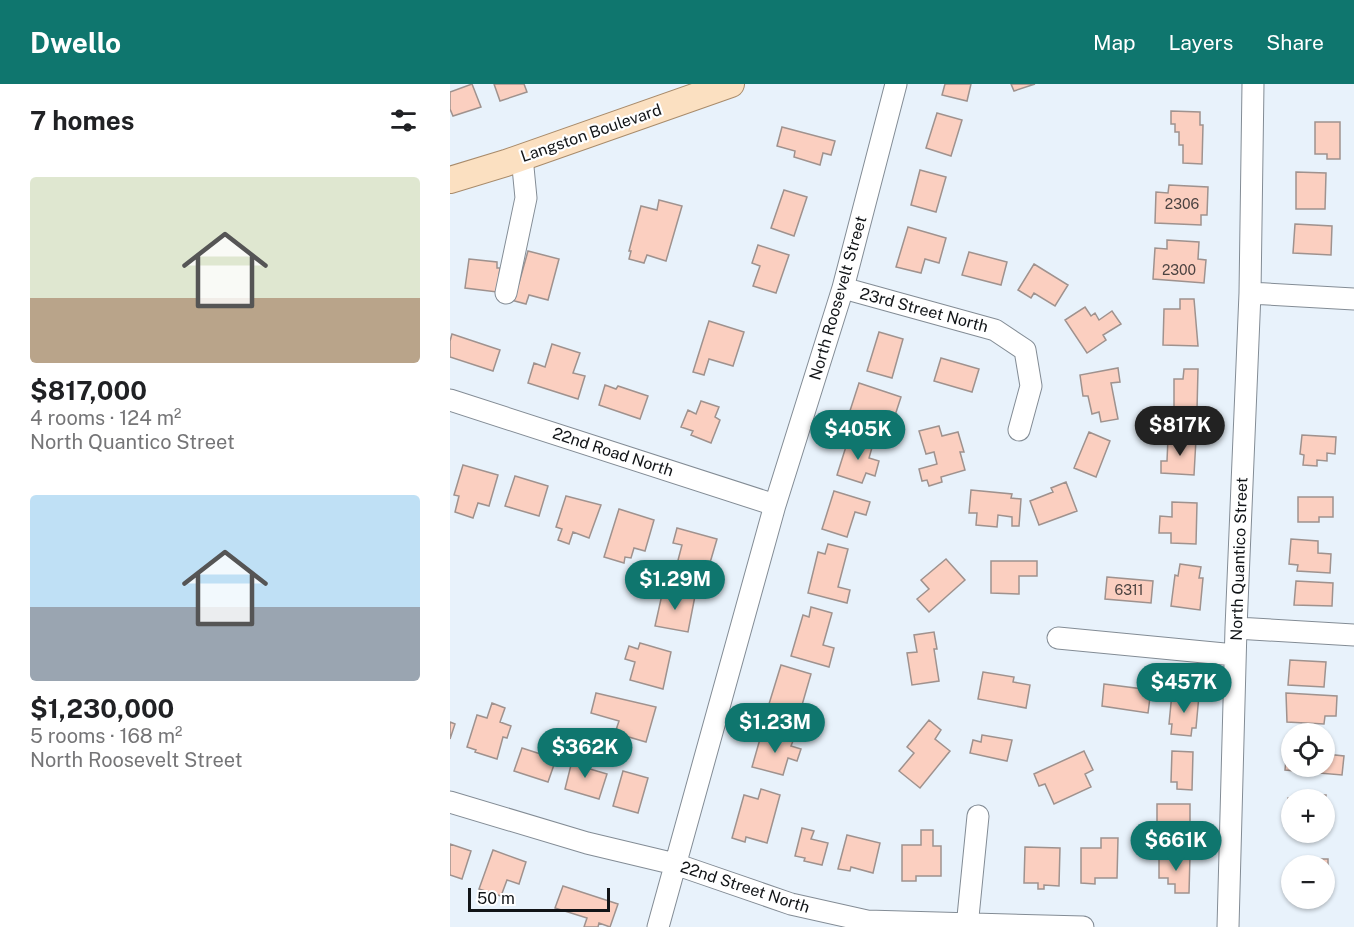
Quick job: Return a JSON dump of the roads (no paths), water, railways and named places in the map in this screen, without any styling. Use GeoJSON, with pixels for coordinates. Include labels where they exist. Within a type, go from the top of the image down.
{"type":"FeatureCollection","features":[{"type":"Feature","properties":{"kind":"main road","name":"Langston Boulevard"},"geometry":{"type":"LineString","coordinates":[[455,176],[522,157],[731,84]]}},
{"type":"Feature","properties":{"kind":"street","name":"North Roosevelt Street"},"geometry":{"type":"LineString","coordinates":[[658,927],[775,505],[843,288],[896,84]]}},
{"type":"Feature","properties":{"kind":"street","name":"North Quantico Street"},"geometry":{"type":"LineString","coordinates":[[1228,927],[1235,655],[1250,293],[1253,84]]}},
{"type":"Feature","properties":{"kind":"street"},"geometry":{"type":"LineString","coordinates":[[506,293],[526,198],[522,157]]}},
{"type":"Feature","properties":{"kind":"street","name":"23rd Street North"},"geometry":{"type":"LineString","coordinates":[[843,288],[996,330],[1025,350],[1031,386],[1019,430]]}},
{"type":"Feature","properties":{"kind":"street"},"geometry":{"type":"LineString","coordinates":[[1250,293],[1354,299]]}},
{"type":"Feature","properties":{"kind":"street","name":"22nd Road North"},"geometry":{"type":"LineString","coordinates":[[450,400],[775,505]]}},
{"type":"Feature","properties":{"kind":"street"},"geometry":{"type":"LineString","coordinates":[[1236,628],[1354,635]]}},
{"type":"Feature","properties":{"kind":"street"},"geometry":{"type":"LineString","coordinates":[[1058,638],[1235,655]]}},
{"type":"Feature","properties":{"kind":"street","name":"22nd Street North"},"geometry":{"type":"LineString","coordinates":[[450,802],[587,843],[675,864],[791,904],[867,921],[966,926],[1083,927]]}},
{"type":"Feature","properties":{"kind":"street"},"geometry":{"type":"LineString","coordinates":[[966,926],[978,816]]}}]}
